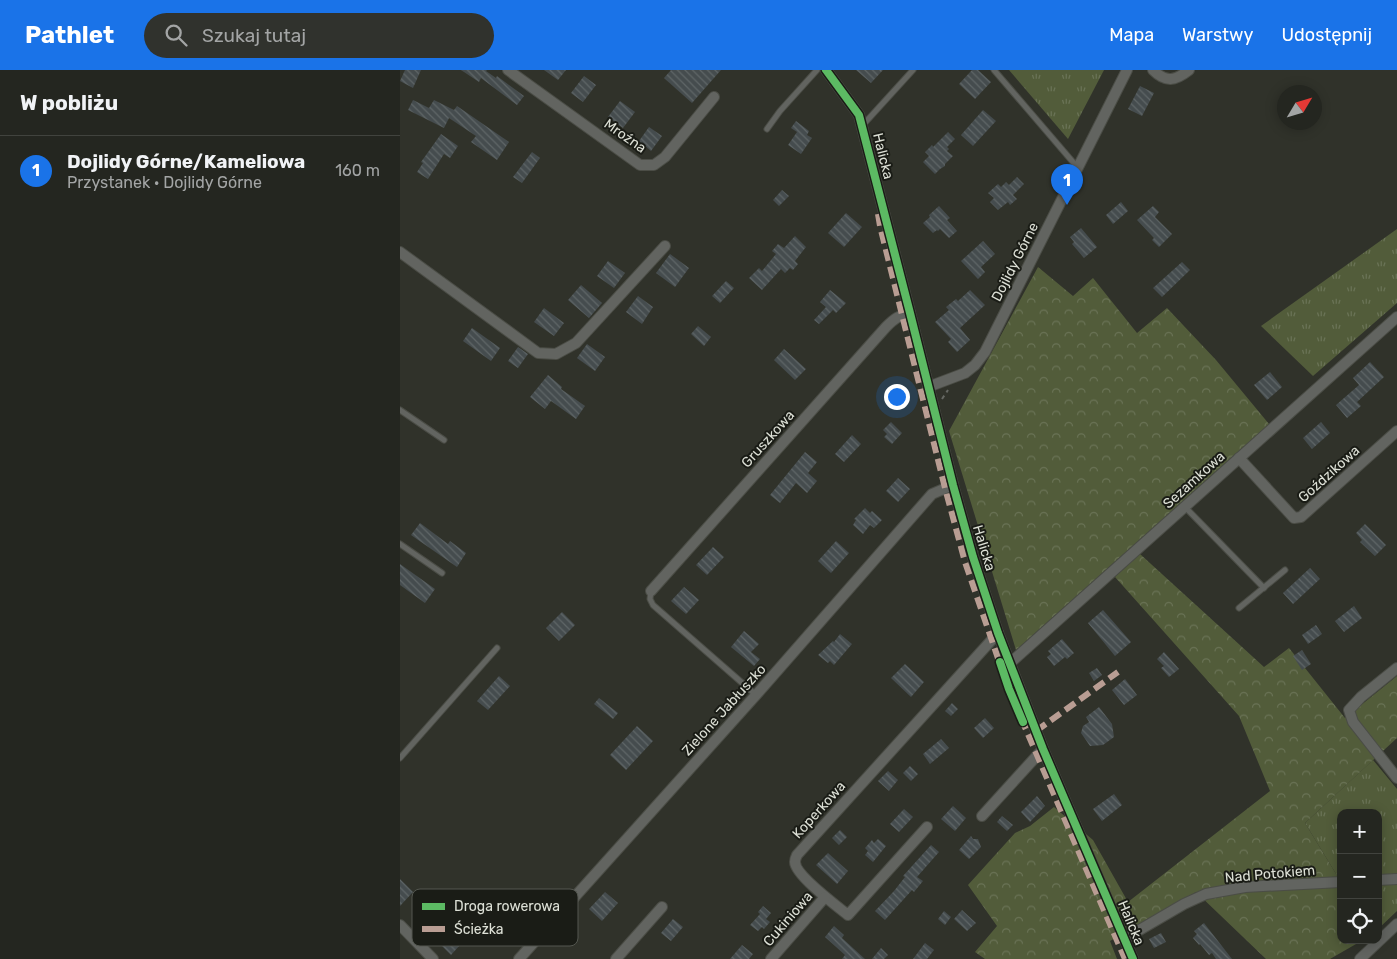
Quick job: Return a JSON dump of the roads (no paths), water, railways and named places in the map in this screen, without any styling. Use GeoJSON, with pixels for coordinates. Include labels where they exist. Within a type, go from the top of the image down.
{"type":"FeatureCollection","features":[{"type":"Feature","properties":{"kind":"street","name":"Mroźna"},"geometry":{"type":"LineString","coordinates":[[508,70],[640,165],[654,165],[665,157],[714,97]]}},
{"type":"Feature","properties":{"kind":"street","name":"Halicka"},"geometry":{"type":"LineString","coordinates":[[826,70],[859,114],[952,485],[998,633],[1043,750],[1133,959]]}},
{"type":"Feature","properties":{"kind":"street","name":"Dojlidy Górne"},"geometry":{"type":"LineString","coordinates":[[928,387],[965,373],[976,365],[985,352],[1127,70]]}},
{"type":"Feature","properties":{"kind":"street"},"geometry":{"type":"LineString","coordinates":[[1153,70],[1163,78],[1172,80],[1182,76],[1189,70]]}},
{"type":"Feature","properties":{"kind":"street"},"geometry":{"type":"LineString","coordinates":[[400,252],[538,353],[556,354],[576,343],[665,246]]}},
{"type":"Feature","properties":{"kind":"street","name":"Gruszkowa"},"geometry":{"type":"LineString","coordinates":[[651,591],[886,327],[895,318],[910,313]]}},
{"type":"Feature","properties":{"kind":"street","name":"Sezamkowa"},"geometry":{"type":"LineString","coordinates":[[1009,664],[1397,317]]}},
{"type":"Feature","properties":{"kind":"street","name":"Goździkowa"},"geometry":{"type":"LineString","coordinates":[[1239,458],[1294,518],[1301,517],[1397,431]]}},
{"type":"Feature","properties":{"kind":"street","name":"Zielone Jabłuszko"},"geometry":{"type":"LineString","coordinates":[[578,893],[756,695],[932,494],[952,485]]}},
{"type":"Feature","properties":{"kind":"street","name":"Koperkowa"},"geometry":{"type":"LineString","coordinates":[[927,827],[848,915],[798,872],[795,863],[797,855],[998,633]]}},
{"type":"Feature","properties":{"kind":"street"},"geometry":{"type":"LineString","coordinates":[[1397,668],[1361,697],[1349,710],[1353,722],[1397,778]]}},
{"type":"Feature","properties":{"kind":"street"},"geometry":{"type":"LineString","coordinates":[[982,816],[1043,750]]}},
{"type":"Feature","properties":{"kind":"street"},"geometry":{"type":"LineString","coordinates":[[1382,880],[1397,880]]}},
{"type":"Feature","properties":{"kind":"street","name":"Nad Potokiem"},"geometry":{"type":"LineString","coordinates":[[1124,939],[1184,904],[1206,894],[1245,887],[1337,882]]}},
{"type":"Feature","properties":{"kind":"street","name":"Cukiniowa"},"geometry":{"type":"LineString","coordinates":[[771,959],[825,897]]}},
{"type":"Feature","properties":{"kind":"street"},"geometry":{"type":"LineString","coordinates":[[616,959],[662,907]]}},
{"type":"Feature","properties":{"kind":"street"},"geometry":{"type":"LineString","coordinates":[[1360,959],[1397,924]]}},
{"type":"Feature","properties":{"kind":"street"},"geometry":{"type":"LineString","coordinates":[[400,925],[412,937]]}},
{"type":"Feature","properties":{"kind":"street"},"geometry":{"type":"LineString","coordinates":[[420,946],[433,959]]}},
{"type":"Feature","properties":{"kind":"street","name":"Zielone Jabłuszko"},"geometry":{"type":"LineString","coordinates":[[519,959],[531,946]]}},
{"type":"Feature","properties":{"kind":"lane"},"geometry":{"type":"LineString","coordinates":[[767,129],[780,111],[817,70]]}},
{"type":"Feature","properties":{"kind":"lane"},"geometry":{"type":"LineString","coordinates":[[862,126],[913,70]]}},
{"type":"Feature","properties":{"kind":"lane"},"geometry":{"type":"LineString","coordinates":[[994,70],[1078,168]]}},
{"type":"Feature","properties":{"kind":"lane"},"geometry":{"type":"LineString","coordinates":[[400,410],[444,440]]}},
{"type":"Feature","properties":{"kind":"lane"},"geometry":{"type":"LineString","coordinates":[[1184,507],[1264,588]]}},
{"type":"Feature","properties":{"kind":"lane"},"geometry":{"type":"LineString","coordinates":[[400,544],[442,573]]}},
{"type":"Feature","properties":{"kind":"lane"},"geometry":{"type":"LineString","coordinates":[[1239,608],[1285,570]]}},
{"type":"Feature","properties":{"kind":"lane"},"geometry":{"type":"LineString","coordinates":[[651,591],[650,599],[653,605],[756,695]]}},
{"type":"Feature","properties":{"kind":"lane"},"geometry":{"type":"LineString","coordinates":[[400,758],[497,648]]}},
{"type":"Feature","properties":{"kind":"place","name":"Dojlidy Górne/Kameliowa"},"geometry":{"type":"Point","coordinates":[1067,205]}}]}
